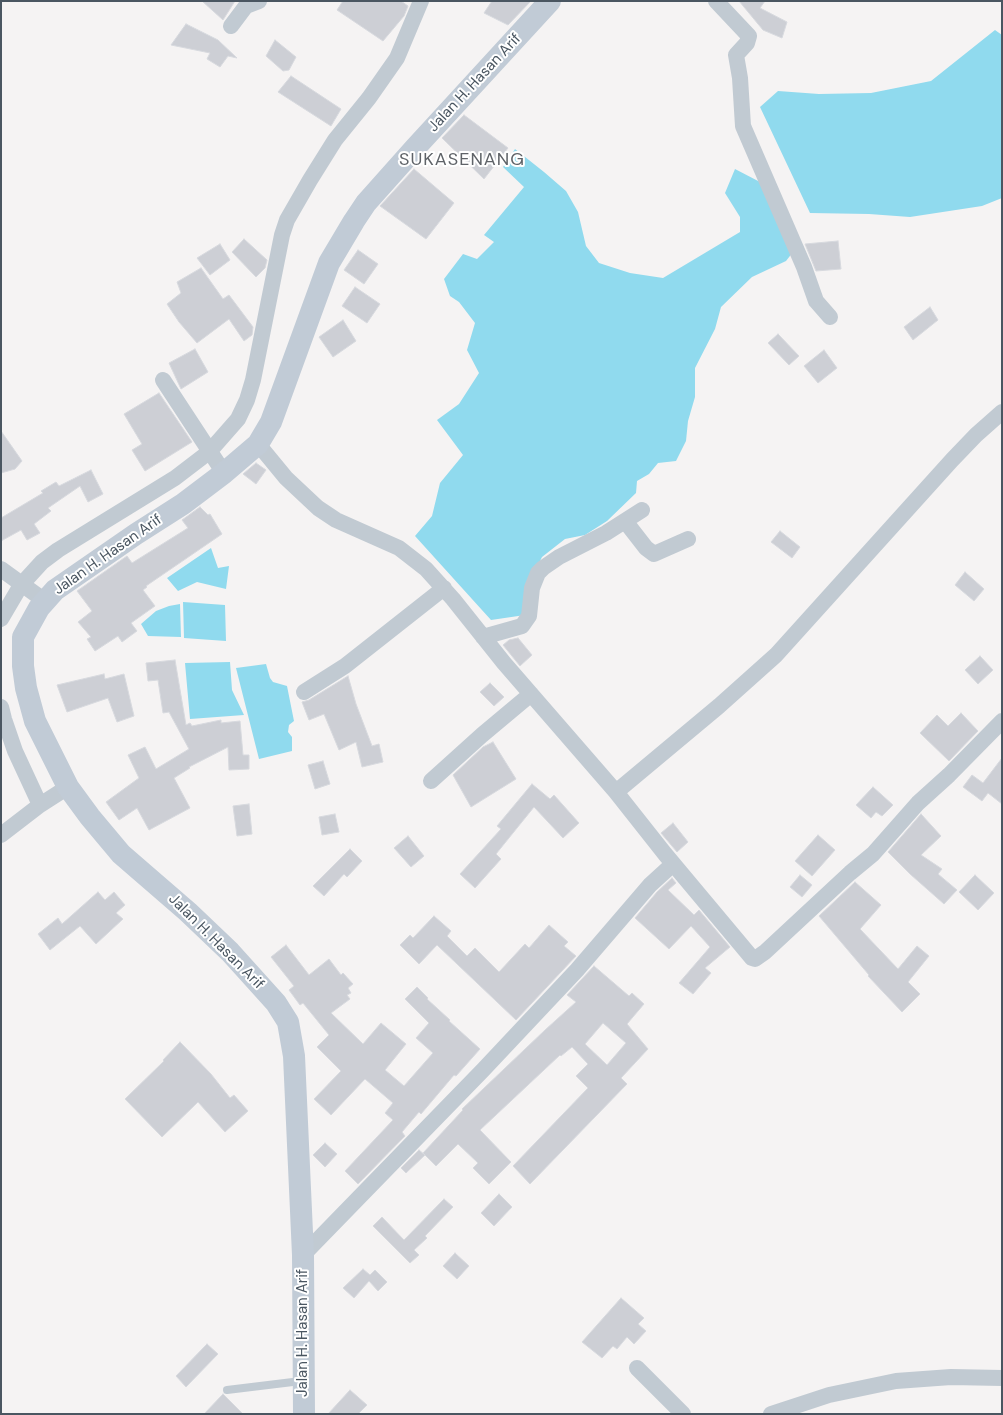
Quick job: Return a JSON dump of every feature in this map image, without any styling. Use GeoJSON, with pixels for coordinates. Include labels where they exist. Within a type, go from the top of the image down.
{"type":"FeatureCollection","features":[{"type":"Feature","properties":{"kind":"main road","name":"Jalan H. Hasan Arif"},"geometry":{"type":"LineString","coordinates":[[304,1414],[303,1255],[294,1056],[286,1018],[276,1003],[230,952],[161,888],[125,858],[90,817],[53,796],[26,688],[23,666],[23,637],[39,608],[32,592],[55,590],[182,504],[216,462],[258,444],[271,422],[329,263],[354,221],[366,203],[415,148],[550,1]]}},
{"type":"Feature","properties":{"kind":"street"},"geometry":{"type":"LineString","coordinates":[[231,26],[246,6],[258,1]]}},
{"type":"Feature","properties":{"kind":"street"},"geometry":{"type":"LineString","coordinates":[[716,1],[749,36],[747,43],[736,55],[740,78],[743,126],[804,267],[816,301],[830,317]]}},
{"type":"Feature","properties":{"kind":"street"},"geometry":{"type":"LineString","coordinates":[[1,619],[32,592],[42,562],[58,550],[175,478],[216,462],[247,400],[271,298],[282,235],[288,220],[335,140],[369,98],[397,58],[416,4]]}},
{"type":"Feature","properties":{"kind":"street"},"geometry":{"type":"LineString","coordinates":[[163,380],[216,462]]}},
{"type":"Feature","properties":{"kind":"street"},"geometry":{"type":"LineString","coordinates":[[616,792],[719,706],[776,655],[952,460],[1002,412]]}},
{"type":"Feature","properties":{"kind":"street"},"geometry":{"type":"LineString","coordinates":[[258,444],[286,478],[318,508],[336,520],[399,548],[426,569],[489,636],[531,694],[616,792],[673,864],[752,958],[755,959],[873,854],[918,803],[961,764],[1002,721]]}},
{"type":"Feature","properties":{"kind":"street"},"geometry":{"type":"LineString","coordinates":[[489,636],[522,626],[529,616],[532,588],[538,573],[543,568],[559,557],[606,533],[642,510]]}},
{"type":"Feature","properties":{"kind":"street"},"geometry":{"type":"LineString","coordinates":[[625,521],[646,548],[654,554],[688,539]]}},
{"type":"Feature","properties":{"kind":"street"},"geometry":{"type":"LineString","coordinates":[[1,569],[32,592]]}},
{"type":"Feature","properties":{"kind":"street"},"geometry":{"type":"LineString","coordinates":[[304,692],[345,666],[444,588]]}},
{"type":"Feature","properties":{"kind":"street"},"geometry":{"type":"LineString","coordinates":[[431,781],[531,694]]}},
{"type":"Feature","properties":{"kind":"street"},"geometry":{"type":"LineString","coordinates":[[1,706],[15,751],[53,796],[1,836]]}},
{"type":"Feature","properties":{"kind":"street"},"geometry":{"type":"LineString","coordinates":[[303,1255],[577,970],[650,885],[673,864]]}},
{"type":"Feature","properties":{"kind":"street"},"geometry":{"type":"LineString","coordinates":[[637,1368],[683,1414]]}},
{"type":"Feature","properties":{"kind":"street"},"geometry":{"type":"LineString","coordinates":[[771,1414],[829,1395],[896,1381],[951,1376],[1002,1378]]}},
{"type":"Feature","properties":{"kind":"lane"},"geometry":{"type":"LineString","coordinates":[[226,1390],[303,1381]]}},
{"type":"Feature","properties":{"kind":"water"},"geometry":{"type":"Polygon","coordinates":[[[995,30],[1002,35],[1002,198],[982,206],[910,217],[810,213],[760,107],[778,91],[819,94],[871,93],[931,81],[995,30]]]}},
{"type":"Feature","properties":{"kind":"water"},"geometry":{"type":"Polygon","coordinates":[[[515,149],[566,191],[578,212],[586,246],[599,263],[630,273],[663,278],[740,232],[740,217],[725,193],[735,169],[760,182],[793,252],[786,261],[752,277],[721,307],[715,329],[695,368],[695,397],[688,421],[686,441],[676,461],[658,463],[649,474],[637,481],[636,493],[607,521],[585,535],[565,539],[542,557],[530,581],[525,615],[491,620],[415,536],[432,516],[440,483],[463,455],[437,420],[459,404],[479,373],[467,350],[475,323],[459,302],[450,296],[444,279],[463,254],[477,259],[494,242],[484,235],[524,187],[503,167],[515,149]]]}},
{"type":"Feature","properties":{"kind":"water"},"geometry":{"type":"Polygon","coordinates":[[[211,548],[218,568],[229,566],[226,589],[197,582],[178,591],[167,578],[211,548]]]}},
{"type":"Feature","properties":{"kind":"water"},"geometry":{"type":"Polygon","coordinates":[[[183,602],[225,605],[226,641],[184,638],[183,602]]]}},
{"type":"Feature","properties":{"kind":"water"},"geometry":{"type":"Polygon","coordinates":[[[180,604],[181,637],[148,636],[141,624],[156,611],[180,604]]]}},
{"type":"Feature","properties":{"kind":"water"},"geometry":{"type":"Polygon","coordinates":[[[230,662],[232,690],[244,715],[190,719],[185,663],[230,662]]]}},
{"type":"Feature","properties":{"kind":"water"},"geometry":{"type":"Polygon","coordinates":[[[266,664],[273,682],[287,686],[294,721],[289,725],[288,732],[292,737],[292,751],[259,759],[236,668],[266,664]]]}},
{"type":"Feature","properties":{"kind":"building"},"geometry":{"type":"Polygon","coordinates":[[[202,1],[235,1],[223,20],[202,1]]]}},
{"type":"Feature","properties":{"kind":"building"},"geometry":{"type":"Polygon","coordinates":[[[343,1],[401,1],[408,6],[404,16],[383,41],[337,10],[343,1]]]}},
{"type":"Feature","properties":{"kind":"building"},"geometry":{"type":"Polygon","coordinates":[[[492,1],[531,1],[508,25],[484,13],[492,1]]]}},
{"type":"Feature","properties":{"kind":"building"},"geometry":{"type":"Polygon","coordinates":[[[739,1],[765,1],[760,8],[787,22],[782,38],[763,30],[739,1]]]}},
{"type":"Feature","properties":{"kind":"building"},"geometry":{"type":"Polygon","coordinates":[[[186,24],[218,40],[237,58],[228,56],[220,67],[207,59],[210,53],[171,45],[186,24]]]}},
{"type":"Feature","properties":{"kind":"building"},"geometry":{"type":"Polygon","coordinates":[[[275,40],[296,57],[289,70],[283,71],[266,56],[275,40]]]}},
{"type":"Feature","properties":{"kind":"building"},"geometry":{"type":"Polygon","coordinates":[[[291,76],[341,109],[331,126],[278,92],[291,76]]]}},
{"type":"Feature","properties":{"kind":"building"},"geometry":{"type":"Polygon","coordinates":[[[464,115],[508,148],[484,179],[442,138],[464,115]]]}},
{"type":"Feature","properties":{"kind":"building"},"geometry":{"type":"Polygon","coordinates":[[[414,169],[454,203],[426,239],[380,206],[414,169]]]}},
{"type":"Feature","properties":{"kind":"building"},"geometry":{"type":"Polygon","coordinates":[[[244,239],[267,260],[265,268],[256,277],[232,252],[244,239]]]}},
{"type":"Feature","properties":{"kind":"building"},"geometry":{"type":"Polygon","coordinates":[[[838,241],[841,269],[816,271],[805,244],[838,241]]]}},
{"type":"Feature","properties":{"kind":"building"},"geometry":{"type":"Polygon","coordinates":[[[220,244],[230,260],[210,275],[197,258],[220,244]]]}},
{"type":"Feature","properties":{"kind":"building"},"geometry":{"type":"Polygon","coordinates":[[[358,250],[378,264],[364,284],[344,270],[358,250]]]}},
{"type":"Feature","properties":{"kind":"building"},"geometry":{"type":"Polygon","coordinates":[[[201,268],[223,299],[229,295],[253,327],[252,335],[244,341],[229,319],[197,343],[167,304],[181,293],[177,282],[201,268]]]}},
{"type":"Feature","properties":{"kind":"building"},"geometry":{"type":"Polygon","coordinates":[[[355,287],[380,304],[367,323],[342,306],[355,287]]]}},
{"type":"Feature","properties":{"kind":"building"},"geometry":{"type":"Polygon","coordinates":[[[930,307],[938,320],[913,340],[904,327],[930,307]]]}},
{"type":"Feature","properties":{"kind":"building"},"geometry":{"type":"Polygon","coordinates":[[[343,320],[356,341],[333,357],[319,337],[343,320]]]}},
{"type":"Feature","properties":{"kind":"building"},"geometry":{"type":"Polygon","coordinates":[[[778,334],[799,356],[789,365],[768,343],[778,334]]]}},
{"type":"Feature","properties":{"kind":"building"},"geometry":{"type":"Polygon","coordinates":[[[195,349],[208,372],[181,389],[169,363],[195,349]]]}},
{"type":"Feature","properties":{"kind":"building"},"geometry":{"type":"Polygon","coordinates":[[[824,350],[837,368],[818,383],[804,366],[824,350]]]}},
{"type":"Feature","properties":{"kind":"building"},"geometry":{"type":"Polygon","coordinates":[[[159,393],[192,442],[145,471],[132,450],[142,444],[124,414],[159,393]]]}},
{"type":"Feature","properties":{"kind":"building"},"geometry":{"type":"Polygon","coordinates":[[[1,431],[22,461],[15,469],[1,473],[1,431]]]}},
{"type":"Feature","properties":{"kind":"building"},"geometry":{"type":"Polygon","coordinates":[[[256,463],[266,470],[256,484],[243,474],[256,463]]]}},
{"type":"Feature","properties":{"kind":"building"},"geometry":{"type":"Polygon","coordinates":[[[91,470],[103,494],[88,502],[80,486],[48,508],[51,511],[34,524],[40,533],[27,540],[21,530],[1,541],[1,518],[43,493],[41,491],[56,482],[59,486],[91,470]]]}},
{"type":"Feature","properties":{"kind":"building"},"geometry":{"type":"Polygon","coordinates":[[[200,507],[208,515],[210,514],[222,534],[146,586],[143,590],[155,606],[131,623],[137,631],[122,642],[118,636],[95,651],[87,639],[91,637],[78,622],[92,611],[77,591],[127,556],[132,563],[188,528],[182,520],[200,507]]]}},
{"type":"Feature","properties":{"kind":"building"},"geometry":{"type":"Polygon","coordinates":[[[780,531],[800,547],[792,558],[771,542],[780,531]]]}},
{"type":"Feature","properties":{"kind":"building"},"geometry":{"type":"Polygon","coordinates":[[[965,572],[984,589],[974,601],[955,585],[965,572]]]}},
{"type":"Feature","properties":{"kind":"building"},"geometry":{"type":"Polygon","coordinates":[[[518,638],[532,655],[520,666],[503,645],[509,640],[518,638]]]}},
{"type":"Feature","properties":{"kind":"building"},"geometry":{"type":"Polygon","coordinates":[[[980,656],[993,670],[978,684],[965,670],[980,656]]]}},
{"type":"Feature","properties":{"kind":"building"},"geometry":{"type":"Polygon","coordinates":[[[175,660],[186,725],[190,723],[192,726],[221,720],[221,723],[240,721],[243,755],[249,755],[249,769],[229,770],[228,747],[189,767],[174,778],[190,808],[149,830],[137,808],[119,820],[106,802],[139,778],[128,755],[145,747],[156,769],[189,749],[169,712],[163,713],[158,680],[148,681],[146,663],[175,660]]]}},
{"type":"Feature","properties":{"kind":"building"},"geometry":{"type":"Polygon","coordinates":[[[104,674],[105,679],[124,674],[134,716],[117,722],[108,698],[67,712],[57,685],[104,674]]]}},
{"type":"Feature","properties":{"kind":"building"},"geometry":{"type":"Polygon","coordinates":[[[348,676],[356,704],[372,746],[379,744],[383,762],[362,767],[356,742],[339,750],[324,714],[309,720],[302,702],[309,700],[348,676]]]}},
{"type":"Feature","properties":{"kind":"building"},"geometry":{"type":"Polygon","coordinates":[[[490,683],[504,697],[494,706],[480,692],[490,683]]]}},
{"type":"Feature","properties":{"kind":"building"},"geometry":{"type":"Polygon","coordinates":[[[961,713],[978,731],[949,761],[920,733],[937,715],[948,726],[961,713]]]}},
{"type":"Feature","properties":{"kind":"building"},"geometry":{"type":"Polygon","coordinates":[[[493,742],[516,779],[471,807],[453,775],[483,747],[493,742]]]}},
{"type":"Feature","properties":{"kind":"building"},"geometry":{"type":"Polygon","coordinates":[[[1002,758],[1002,804],[988,793],[982,801],[963,787],[972,775],[983,783],[1002,758]]]}},
{"type":"Feature","properties":{"kind":"building"},"geometry":{"type":"Polygon","coordinates":[[[323,761],[330,784],[315,789],[308,765],[323,761]]]}},
{"type":"Feature","properties":{"kind":"building"},"geometry":{"type":"Polygon","coordinates":[[[532,784],[550,799],[554,795],[579,823],[563,838],[534,807],[496,854],[501,859],[475,888],[460,874],[501,829],[497,826],[532,784]]]}},
{"type":"Feature","properties":{"kind":"building"},"geometry":{"type":"Polygon","coordinates":[[[873,787],[893,805],[882,816],[876,812],[871,818],[856,805],[873,787]]]}},
{"type":"Feature","properties":{"kind":"building"},"geometry":{"type":"Polygon","coordinates":[[[249,804],[252,834],[237,836],[233,806],[249,804]]]}},
{"type":"Feature","properties":{"kind":"building"},"geometry":{"type":"Polygon","coordinates":[[[335,814],[339,832],[322,835],[319,817],[335,814]]]}},
{"type":"Feature","properties":{"kind":"building"},"geometry":{"type":"Polygon","coordinates":[[[921,814],[941,836],[921,855],[942,869],[938,874],[957,890],[944,904],[888,852],[921,814]]]}},
{"type":"Feature","properties":{"kind":"building"},"geometry":{"type":"Polygon","coordinates":[[[673,823],[688,842],[677,852],[661,833],[673,823]]]}},
{"type":"Feature","properties":{"kind":"building"},"geometry":{"type":"Polygon","coordinates":[[[818,835],[835,850],[812,876],[795,861],[818,835]]]}},
{"type":"Feature","properties":{"kind":"building"},"geometry":{"type":"Polygon","coordinates":[[[408,836],[424,856],[411,867],[394,848],[408,836]]]}},
{"type":"Feature","properties":{"kind":"building"},"geometry":{"type":"Polygon","coordinates":[[[350,849],[362,861],[347,877],[344,874],[324,896],[313,886],[350,849]]]}},
{"type":"Feature","properties":{"kind":"building"},"geometry":{"type":"Polygon","coordinates":[[[800,875],[812,885],[802,897],[790,887],[800,875]]]}},
{"type":"Feature","properties":{"kind":"building"},"geometry":{"type":"Polygon","coordinates":[[[975,875],[994,893],[978,910],[959,892],[975,875]]]}},
{"type":"Feature","properties":{"kind":"building"},"geometry":{"type":"Polygon","coordinates":[[[672,878],[676,883],[668,890],[694,915],[699,910],[730,947],[705,968],[711,973],[693,994],[679,983],[710,947],[691,926],[669,949],[635,918],[657,892],[672,878]]]}},
{"type":"Feature","properties":{"kind":"building"},"geometry":{"type":"Polygon","coordinates":[[[855,882],[881,905],[860,929],[898,969],[917,946],[929,956],[908,982],[920,994],[902,1012],[868,976],[819,916],[855,882]]]}},
{"type":"Feature","properties":{"kind":"building"},"geometry":{"type":"Polygon","coordinates":[[[98,892],[105,900],[114,892],[125,905],[116,913],[123,919],[96,944],[80,926],[50,950],[38,934],[58,918],[62,924],[98,892]]]}},
{"type":"Feature","properties":{"kind":"building"},"geometry":{"type":"Polygon","coordinates":[[[434,916],[451,931],[447,936],[467,956],[475,948],[499,972],[525,944],[529,948],[549,925],[568,942],[564,946],[576,956],[516,1020],[437,945],[419,964],[400,945],[410,935],[413,938],[434,916]]]}},
{"type":"Feature","properties":{"kind":"building"},"geometry":{"type":"Polygon","coordinates":[[[286,945],[309,975],[329,959],[341,975],[343,973],[353,984],[348,988],[351,993],[347,995],[350,999],[331,1013],[363,1044],[381,1023],[406,1044],[385,1070],[404,1086],[433,1053],[416,1038],[429,1023],[405,999],[417,987],[449,1021],[480,1049],[456,1076],[454,1075],[421,1114],[419,1112],[402,1132],[405,1136],[358,1184],[345,1171],[393,1120],[385,1113],[393,1103],[365,1079],[331,1115],[314,1099],[341,1071],[317,1047],[329,1035],[303,1003],[300,1005],[289,990],[294,986],[271,957],[286,945]]]}},
{"type":"Feature","properties":{"kind":"building"},"geometry":{"type":"Polygon","coordinates":[[[594,966],[629,996],[632,993],[644,1004],[627,1024],[648,1049],[621,1078],[627,1084],[530,1184],[513,1166],[588,1088],[576,1076],[588,1064],[572,1047],[560,1055],[480,1130],[511,1162],[489,1184],[473,1168],[478,1163],[458,1144],[436,1166],[423,1153],[462,1109],[576,1002],[567,995],[594,966]],[[603,1023],[585,1044],[607,1065],[626,1043],[603,1023]]]}},
{"type":"Feature","properties":{"kind":"building"},"geometry":{"type":"Polygon","coordinates":[[[180,1042],[211,1074],[230,1098],[234,1095],[248,1111],[225,1132],[198,1102],[162,1137],[125,1099],[164,1061],[180,1042]]]}},
{"type":"Feature","properties":{"kind":"building"},"geometry":{"type":"Polygon","coordinates":[[[325,1143],[337,1154],[325,1167],[313,1155],[325,1143]]]}},
{"type":"Feature","properties":{"kind":"building"},"geometry":{"type":"Polygon","coordinates":[[[419,1150],[425,1155],[406,1173],[401,1168],[419,1150]]]}},
{"type":"Feature","properties":{"kind":"building"},"geometry":{"type":"Polygon","coordinates":[[[499,1194],[512,1207],[494,1226],[481,1213],[499,1194]]]}},
{"type":"Feature","properties":{"kind":"building"},"geometry":{"type":"Polygon","coordinates":[[[444,1199],[453,1207],[425,1236],[427,1238],[414,1250],[419,1255],[410,1263],[373,1226],[382,1217],[404,1240],[444,1199]]]}},
{"type":"Feature","properties":{"kind":"building"},"geometry":{"type":"Polygon","coordinates":[[[455,1253],[469,1266],[457,1279],[443,1266],[455,1253]]]}},
{"type":"Feature","properties":{"kind":"building"},"geometry":{"type":"Polygon","coordinates":[[[363,1269],[370,1275],[375,1270],[387,1282],[378,1291],[369,1281],[354,1298],[343,1288],[363,1269]]]}},
{"type":"Feature","properties":{"kind":"building"},"geometry":{"type":"Polygon","coordinates":[[[621,1298],[644,1318],[638,1324],[646,1331],[634,1344],[627,1337],[617,1349],[613,1346],[602,1358],[582,1342],[621,1298]]]}},
{"type":"Feature","properties":{"kind":"building"},"geometry":{"type":"Polygon","coordinates":[[[207,1344],[218,1354],[186,1387],[176,1376],[207,1344]]]}},
{"type":"Feature","properties":{"kind":"building"},"geometry":{"type":"Polygon","coordinates":[[[350,1390],[367,1405],[358,1414],[328,1414],[350,1390]]]}},
{"type":"Feature","properties":{"kind":"building"},"geometry":{"type":"Polygon","coordinates":[[[223,1394],[243,1414],[204,1414],[223,1394]]]}},
{"type":"Feature","properties":{"kind":"district","name":"SUKASENANG"},"geometry":{"type":"Point","coordinates":[462,160]}}]}
